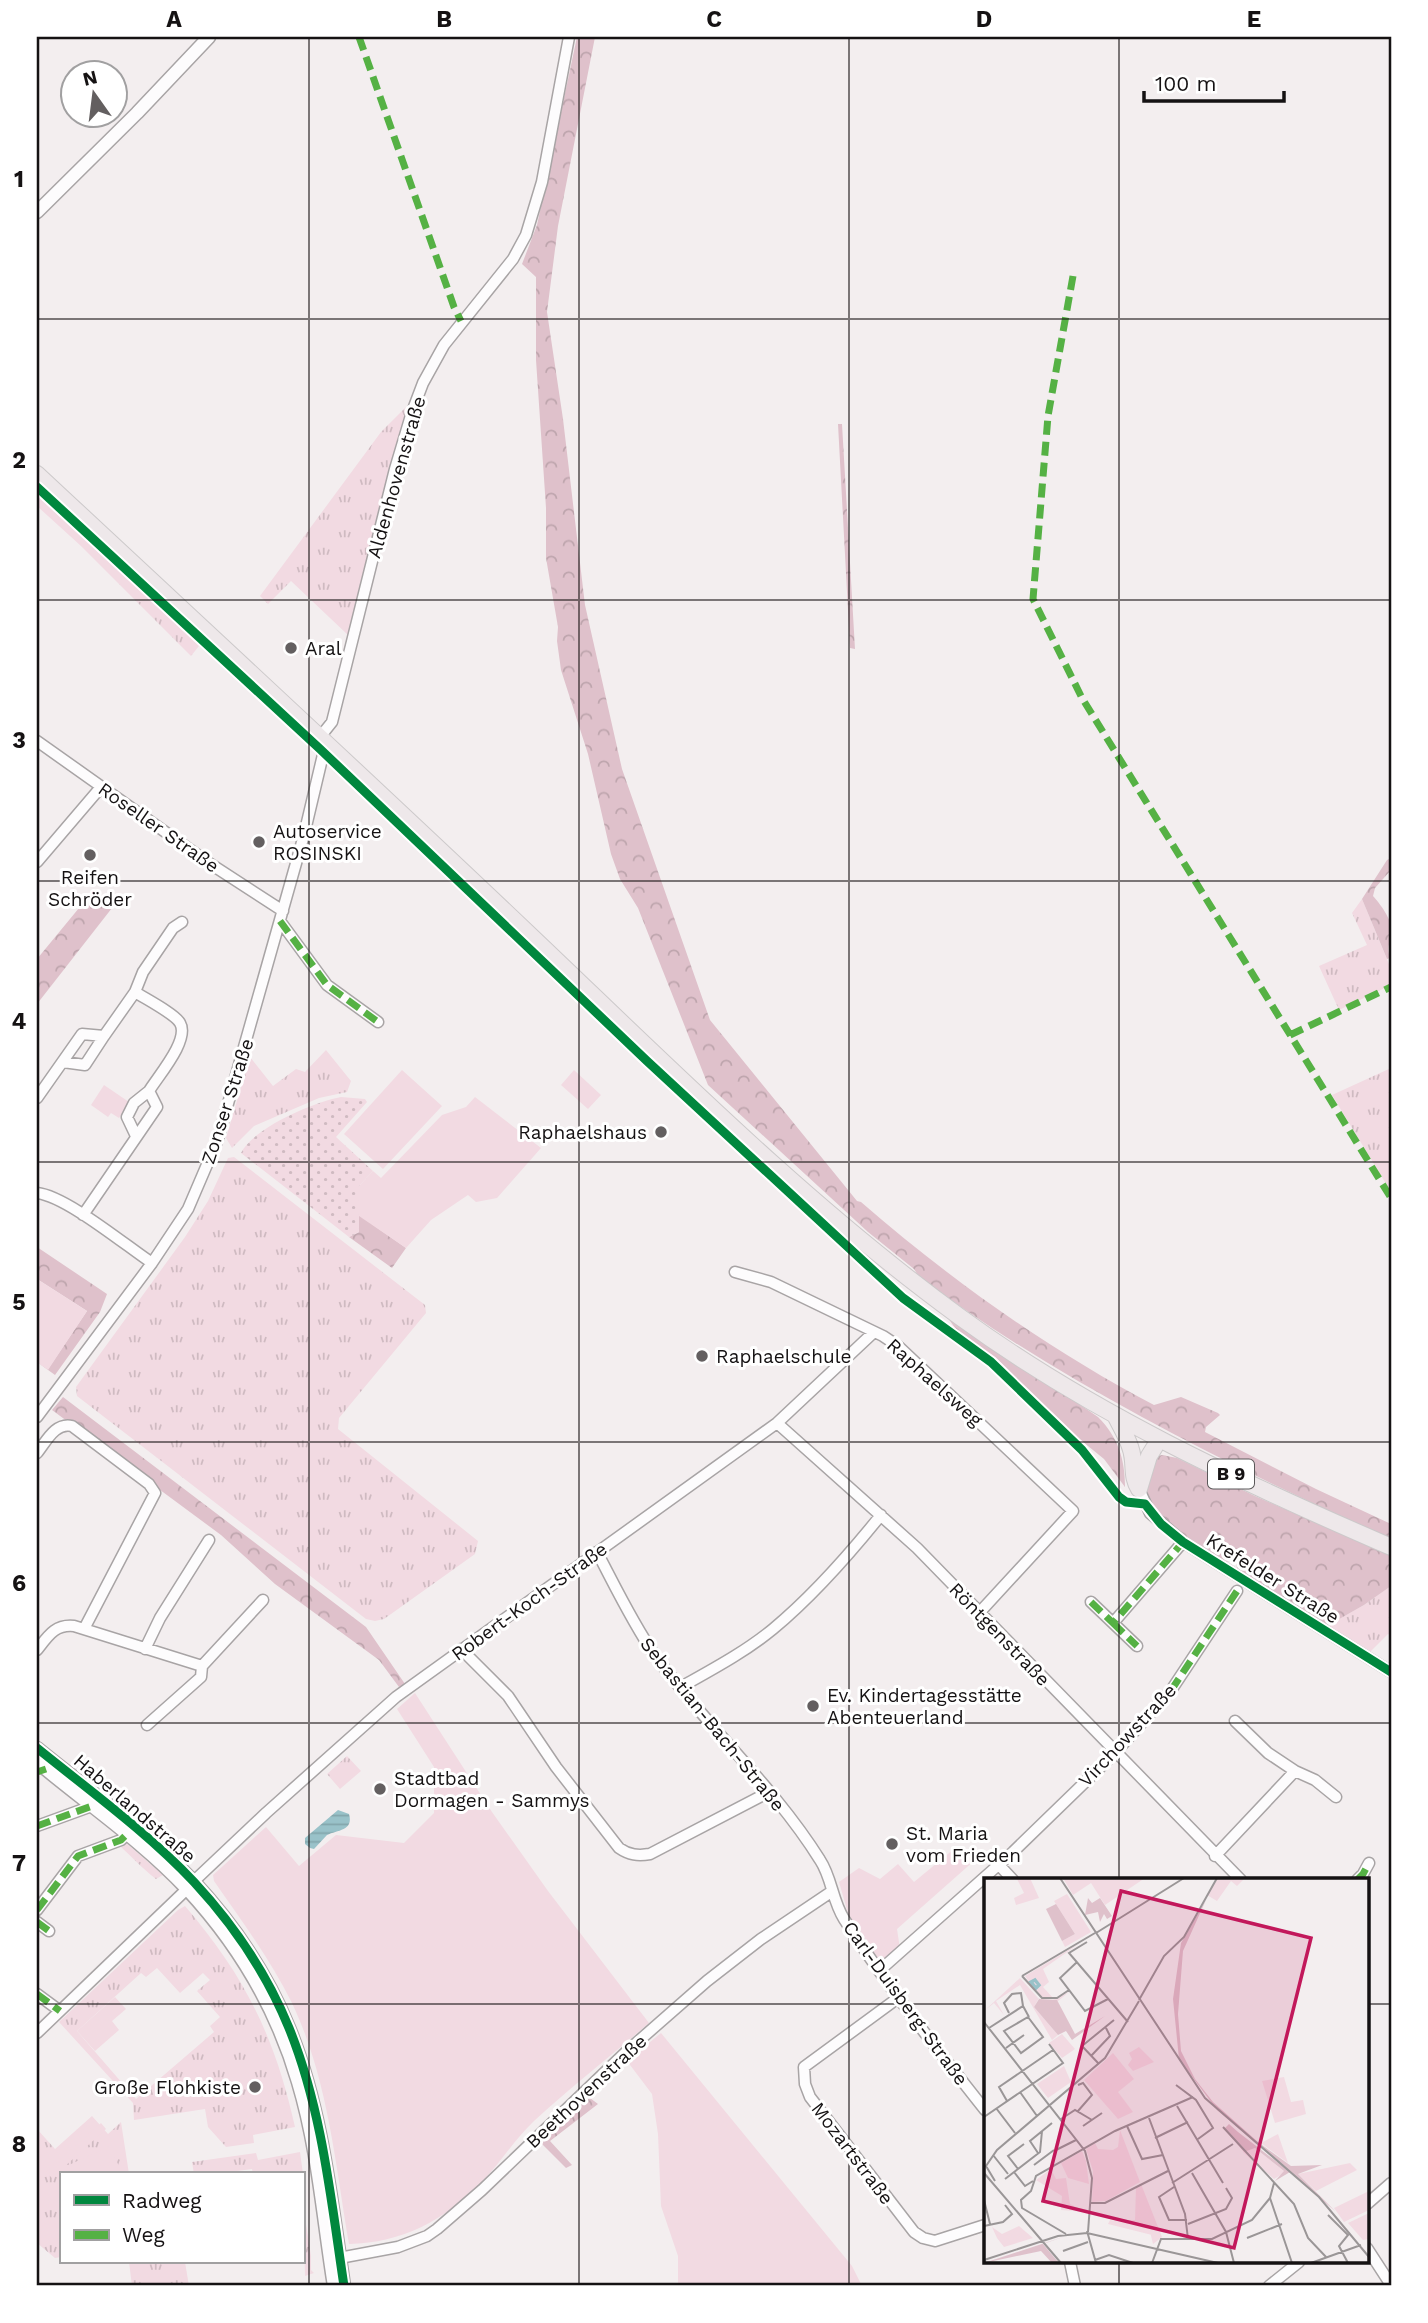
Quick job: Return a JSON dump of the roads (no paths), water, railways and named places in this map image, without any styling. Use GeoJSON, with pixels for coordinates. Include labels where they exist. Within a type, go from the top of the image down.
{"type":"FeatureCollection","features":[{"type":"Feature","properties":{"kind":"main road","name":"B 9"},"geometry":{"type":"LineString","coordinates":[[37,474],[401,812],[674,1071],[857,1236],[960,1317],[1045,1374],[1116,1417],[1313,1513],[1391,1547]]}},
{"type":"Feature","properties":{"kind":"main road"},"geometry":{"type":"LineString","coordinates":[[1116,1417],[1128,1443],[1133,1461],[1133,1475],[1139,1489]]}},
{"type":"Feature","properties":{"kind":"main road"},"geometry":{"type":"LineString","coordinates":[[1133,1461],[1154,1437]]}},
{"type":"Feature","properties":{"kind":"main road"},"geometry":{"type":"LineString","coordinates":[[1139,1489],[1154,1437]]}},
{"type":"Feature","properties":{"kind":"street"},"geometry":{"type":"LineString","coordinates":[[37,212],[209,37]]}},
{"type":"Feature","properties":{"kind":"street","name":"Aldenhovenstraße"},"geometry":{"type":"LineString","coordinates":[[323,740],[332,722],[395,469],[423,383],[461,320],[513,259],[533,217],[569,37]]}},
{"type":"Feature","properties":{"kind":"street","name":"Zonser Straße"},"geometry":{"type":"LineString","coordinates":[[37,1417],[152,1263],[187,1209],[218,1139],[304,835],[323,740]]}},
{"type":"Feature","properties":{"kind":"street","name":"Roseller Straße"},"geometry":{"type":"LineString","coordinates":[[37,741],[282,916]]}},
{"type":"Feature","properties":{"kind":"street"},"geometry":{"type":"LineString","coordinates":[[37,862],[101,787]]}},
{"type":"Feature","properties":{"kind":"street"},"geometry":{"type":"LineString","coordinates":[[282,916],[327,985],[378,1022]]}},
{"type":"Feature","properties":{"kind":"street"},"geometry":{"type":"LineString","coordinates":[[63,1062],[85,1065],[135,992],[143,972],[173,928],[182,922]]}},
{"type":"Feature","properties":{"kind":"street"},"geometry":{"type":"LineString","coordinates":[[135,992],[180,1021],[183,1031],[181,1041],[149,1091],[134,1103],[127,1117],[136,1136]]}},
{"type":"Feature","properties":{"kind":"street"},"geometry":{"type":"LineString","coordinates":[[37,1098],[82,1034],[104,1036]]}},
{"type":"Feature","properties":{"kind":"street"},"geometry":{"type":"LineString","coordinates":[[83,1215],[157,1107],[149,1091]]}},
{"type":"Feature","properties":{"kind":"street"},"geometry":{"type":"LineString","coordinates":[[37,1193],[47,1194],[83,1215],[152,1263]]}},
{"type":"Feature","properties":{"kind":"street","name":"Raphaelsweg"},"geometry":{"type":"LineString","coordinates":[[735,1272],[771,1282],[898,1346],[1073,1511],[979,1613]]}},
{"type":"Feature","properties":{"kind":"street","name":"Robert-Koch-Straße"},"geometry":{"type":"LineString","coordinates":[[37,2033],[262,1816],[373,1717],[461,1649],[777,1423],[874,1332]]}},
{"type":"Feature","properties":{"kind":"street","name":"Röntgenstraße"},"geometry":{"type":"LineString","coordinates":[[777,1423],[881,1515],[1239,1878]]}},
{"type":"Feature","properties":{"kind":"street"},"geometry":{"type":"LineString","coordinates":[[37,1453],[55,1430],[66,1424],[72,1426],[149,1484],[155,1493],[84,1629]]}},
{"type":"Feature","properties":{"kind":"street","name":"Krefelder Straße"},"geometry":{"type":"LineString","coordinates":[[1139,1489],[1150,1513],[1182,1542],[1391,1672]]}},
{"type":"Feature","properties":{"kind":"street"},"geometry":{"type":"LineString","coordinates":[[681,1687],[734,1657],[780,1623],[814,1593],[850,1555],[881,1515]]}},
{"type":"Feature","properties":{"kind":"street"},"geometry":{"type":"LineString","coordinates":[[145,1649],[160,1618],[209,1540]]}},
{"type":"Feature","properties":{"kind":"street"},"geometry":{"type":"LineString","coordinates":[[1113,1623],[1182,1542]]}},
{"type":"Feature","properties":{"kind":"street","name":"Sebastian-Bach-Straße"},"geometry":{"type":"LineString","coordinates":[[597,1552],[655,1655],[769,1792],[820,1860],[828,1876],[831,1892]]}},
{"type":"Feature","properties":{"kind":"street","name":"Virchowstraße"},"geometry":{"type":"LineString","coordinates":[[984,1878],[1115,1753],[1172,1689],[1237,1591]]}},
{"type":"Feature","properties":{"kind":"street"},"geometry":{"type":"LineString","coordinates":[[147,1725],[201,1677],[202,1666],[263,1600]]}},
{"type":"Feature","properties":{"kind":"street"},"geometry":{"type":"LineString","coordinates":[[1091,1602],[1137,1646]]}},
{"type":"Feature","properties":{"kind":"street"},"geometry":{"type":"LineString","coordinates":[[37,1650],[55,1629],[64,1625],[202,1666]]}},
{"type":"Feature","properties":{"kind":"street"},"geometry":{"type":"LineString","coordinates":[[461,1649],[508,1696],[556,1767],[619,1848],[626,1853],[650,1854],[769,1792]]}},
{"type":"Feature","properties":{"kind":"street"},"geometry":{"type":"LineString","coordinates":[[1235,1721],[1268,1753],[1295,1771],[1315,1780],[1336,1797]]}},
{"type":"Feature","properties":{"kind":"street","name":"Haberlandstraße"},"geometry":{"type":"LineString","coordinates":[[37,1748],[135,1828],[190,1885],[249,1953],[289,2029],[314,2108],[335,2259],[334,2286]]}},
{"type":"Feature","properties":{"kind":"street","name":"Haberlandstraße"},"geometry":{"type":"LineString","coordinates":[[40,1768],[190,1885]]}},
{"type":"Feature","properties":{"kind":"street"},"geometry":{"type":"LineString","coordinates":[[1216,1856],[1295,1771]]}},
{"type":"Feature","properties":{"kind":"street","name":"Haberlandstraße"},"geometry":{"type":"LineString","coordinates":[[37,1826],[92,1806]]}},
{"type":"Feature","properties":{"kind":"street"},"geometry":{"type":"LineString","coordinates":[[37,1910],[78,1856],[121,1840],[126,1835]]}},
{"type":"Feature","properties":{"kind":"street"},"geometry":{"type":"LineString","coordinates":[[1359,1878],[1368,1863]]}},
{"type":"Feature","properties":{"kind":"street"},"geometry":{"type":"LineString","coordinates":[[999,1865],[1011,1878]]}},
{"type":"Feature","properties":{"kind":"street","name":"Virchowstraße"},"geometry":{"type":"LineString","coordinates":[[879,1972],[984,1878]]}},
{"type":"Feature","properties":{"kind":"street","name":"Carl-Duisberg-Straße"},"geometry":{"type":"LineString","coordinates":[[831,1892],[841,1915],[879,1972],[984,2109]]}},
{"type":"Feature","properties":{"kind":"street","name":"Beethovenstraße"},"geometry":{"type":"LineString","coordinates":[[335,2259],[398,2247],[427,2236],[437,2229],[482,2190],[626,2052],[707,1981],[831,1892]]}},
{"type":"Feature","properties":{"kind":"street"},"geometry":{"type":"LineString","coordinates":[[37,1922],[49,1931]]}},
{"type":"Feature","properties":{"kind":"street"},"geometry":{"type":"LineString","coordinates":[[37,1993],[60,2011]]}},
{"type":"Feature","properties":{"kind":"street","name":"Mozartstraße"},"geometry":{"type":"LineString","coordinates":[[898,1998],[804,2067],[805,2084],[810,2097],[914,2232],[935,2241],[984,2225]]}},
{"type":"Feature","properties":{"kind":"street"},"geometry":{"type":"LineString","coordinates":[[1368,2203],[1391,2183]]}},
{"type":"Feature","properties":{"kind":"street"},"geometry":{"type":"LineString","coordinates":[[1368,2250],[1391,2285]]}},
{"type":"Feature","properties":{"kind":"street","name":"Haberlandstraße"},"geometry":{"type":"LineString","coordinates":[[335,2259],[344,2286]]}},
{"type":"Feature","properties":{"kind":"street"},"geometry":{"type":"LineString","coordinates":[[1070,2264],[1075,2286]]}},
{"type":"Feature","properties":{"kind":"street"},"geometry":{"type":"LineString","coordinates":[[1269,2286],[1296,2264]]}},
{"type":"Feature","properties":{"kind":"water"},"geometry":{"type":"Polygon","coordinates":[[[338,1810],[349,1814],[347,1827],[327,1835],[314,1849],[305,1844],[305,1838],[338,1810]]]}},
{"type":"Feature","properties":{"kind":"place","name":"Aral"},"geometry":{"type":"Point","coordinates":[291,648]}},
{"type":"Feature","properties":{"kind":"place","name":"Autoservice ROSINSKI"},"geometry":{"type":"Point","coordinates":[259,842]}},
{"type":"Feature","properties":{"kind":"place","name":"Reifen Schröder"},"geometry":{"type":"Point","coordinates":[90,855]}},
{"type":"Feature","properties":{"kind":"place","name":"Raphaelshaus"},"geometry":{"type":"Point","coordinates":[661,1132]}},
{"type":"Feature","properties":{"kind":"place","name":"Raphaelschule"},"geometry":{"type":"Point","coordinates":[702,1356]}},
{"type":"Feature","properties":{"kind":"place","name":"Ev. Kindertagesstätte Abenteuerland"},"geometry":{"type":"Point","coordinates":[813,1706]}},
{"type":"Feature","properties":{"kind":"place","name":"Stadtbad Dormagen - Sammys"},"geometry":{"type":"Point","coordinates":[380,1789]}},
{"type":"Feature","properties":{"kind":"place","name":"St. Maria vom Frieden"},"geometry":{"type":"Point","coordinates":[892,1844]}},
{"type":"Feature","properties":{"kind":"place","name":"Große Flohkiste"},"geometry":{"type":"Point","coordinates":[255,2087]}}]}
